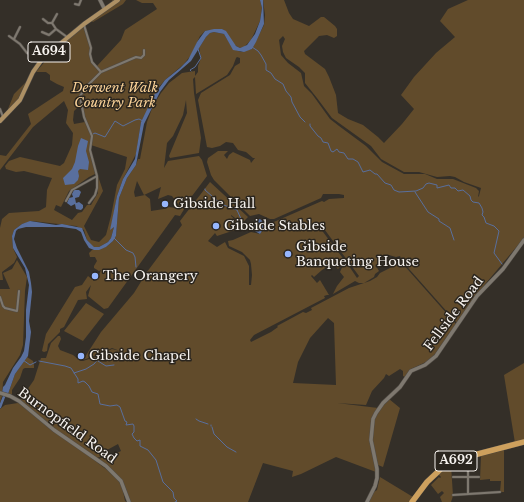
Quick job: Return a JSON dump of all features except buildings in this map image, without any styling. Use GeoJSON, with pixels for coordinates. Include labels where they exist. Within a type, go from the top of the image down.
{"type":"FeatureCollection","features":[{"type":"Feature","properties":{"kind":"highway","name":"A692"},"geometry":{"type":"LineString","coordinates":[[412,502],[421,488],[440,468],[468,457],[524,442]]}},
{"type":"Feature","properties":{"kind":"main road","name":"A694"},"geometry":{"type":"LineString","coordinates":[[2,120],[20,100],[33,72],[43,58],[104,8],[116,1]]}},
{"type":"Feature","properties":{"kind":"street"},"geometry":{"type":"LineString","coordinates":[[75,4],[79,5],[81,0]]}},
{"type":"Feature","properties":{"kind":"street"},"geometry":{"type":"LineString","coordinates":[[100,0],[104,8]]}},
{"type":"Feature","properties":{"kind":"street"},"geometry":{"type":"LineString","coordinates":[[52,23],[57,14]]}},
{"type":"Feature","properties":{"kind":"street"},"geometry":{"type":"LineString","coordinates":[[42,19],[48,24],[52,23]]}},
{"type":"Feature","properties":{"kind":"street"},"geometry":{"type":"LineString","coordinates":[[52,23],[56,29],[67,37]]}},
{"type":"Feature","properties":{"kind":"street"},"geometry":{"type":"LineString","coordinates":[[84,24],[91,48],[90,54],[92,62],[100,72]]}},
{"type":"Feature","properties":{"kind":"street"},"geometry":{"type":"LineString","coordinates":[[14,39],[20,27]]}},
{"type":"Feature","properties":{"kind":"street"},"geometry":{"type":"LineString","coordinates":[[46,40],[56,29]]}},
{"type":"Feature","properties":{"kind":"street"},"geometry":{"type":"LineString","coordinates":[[42,32],[49,35]]}},
{"type":"Feature","properties":{"kind":"street"},"geometry":{"type":"LineString","coordinates":[[9,36],[20,44],[28,54],[43,48],[49,52]]}},
{"type":"Feature","properties":{"kind":"street"},"geometry":{"type":"LineString","coordinates":[[89,203],[95,195],[97,188],[97,176],[90,150],[92,136],[84,117],[80,96],[100,72],[136,57],[141,58],[144,55],[144,50]]}},
{"type":"Feature","properties":{"kind":"street"},"geometry":{"type":"LineString","coordinates":[[0,109],[2,120]]}},
{"type":"Feature","properties":{"kind":"street"},"geometry":{"type":"LineString","coordinates":[[66,201],[72,190],[97,176]]}},
{"type":"Feature","properties":{"kind":"street","name":"Fellside Road"},"geometry":{"type":"LineString","coordinates":[[367,502],[375,486],[377,478],[377,466],[371,440],[373,419],[376,413],[383,403],[400,387],[411,371],[425,365],[436,356],[477,296],[503,268],[524,240]]}},
{"type":"Feature","properties":{"kind":"street"},"geometry":{"type":"LineString","coordinates":[[0,297],[5,308],[17,311],[19,291]]}},
{"type":"Feature","properties":{"kind":"street","name":"Burnopfield Road"},"geometry":{"type":"LineString","coordinates":[[0,393],[10,396],[113,472],[123,486],[129,502]]}},
{"type":"Feature","properties":{"kind":"street"},"geometry":{"type":"LineString","coordinates":[[468,457],[468,494]]}},
{"type":"Feature","properties":{"kind":"street"},"geometry":{"type":"LineString","coordinates":[[452,477],[479,476]]}},
{"type":"Feature","properties":{"kind":"street"},"geometry":{"type":"LineString","coordinates":[[453,495],[500,492]]}},
{"type":"Feature","properties":{"kind":"green space"},"geometry":{"type":"Polygon","coordinates":[[[112,0],[126,0],[123,4],[93,22],[91,21],[114,4],[112,0]]]}},
{"type":"Feature","properties":{"kind":"green space","name":"Derwent Walk Country Park"},"geometry":{"type":"Polygon","coordinates":[[[136,0],[260,0],[262,8],[260,21],[251,40],[244,47],[240,48],[233,44],[224,30],[220,29],[205,31],[200,36],[191,55],[184,64],[159,87],[141,122],[136,154],[123,179],[117,196],[111,228],[114,227],[111,238],[108,242],[99,247],[93,247],[87,240],[84,230],[76,226],[32,221],[22,224],[14,230],[12,236],[13,248],[17,257],[14,263],[2,272],[3,280],[0,280],[0,228],[2,219],[9,213],[39,211],[46,207],[47,190],[52,178],[24,171],[16,172],[6,169],[5,166],[9,161],[20,157],[60,166],[64,163],[72,145],[73,133],[66,123],[68,110],[64,101],[33,127],[0,170],[0,155],[6,156],[31,124],[28,114],[63,91],[64,87],[50,80],[50,75],[46,72],[36,72],[53,52],[84,25],[91,48],[90,54],[92,62],[97,66],[121,40],[125,30],[157,9],[153,3],[142,3],[136,0]],[[81,105],[74,111],[74,124],[85,122],[81,105]],[[91,145],[90,150],[97,173],[69,191],[61,207],[56,205],[54,210],[72,220],[78,213],[82,212],[87,205],[91,205],[98,193],[98,176],[103,191],[84,226],[91,240],[99,242],[106,235],[117,185],[125,169],[127,157],[91,145]]]}},
{"type":"Feature","properties":{"kind":"green space"},"geometry":{"type":"Polygon","coordinates":[[[263,0],[284,0],[293,19],[309,26],[321,17],[324,17],[335,26],[337,29],[337,36],[334,38],[327,35],[319,36],[304,51],[305,54],[325,69],[336,95],[338,113],[363,125],[384,143],[414,109],[401,95],[414,77],[436,53],[455,37],[440,21],[448,9],[468,0],[524,0],[524,238],[481,289],[457,323],[402,261],[400,256],[396,257],[389,255],[380,259],[376,266],[379,271],[374,277],[364,283],[377,277],[380,273],[402,263],[456,324],[436,353],[428,361],[411,369],[405,377],[403,376],[403,371],[400,369],[389,376],[386,374],[372,391],[366,405],[337,403],[378,408],[372,419],[370,441],[376,472],[336,457],[292,477],[293,471],[263,463],[248,502],[130,502],[126,489],[118,476],[98,459],[113,455],[114,458],[116,458],[115,454],[121,451],[118,444],[107,450],[109,455],[96,458],[79,445],[77,447],[115,476],[122,486],[125,501],[127,502],[0,502],[0,409],[5,405],[18,403],[34,380],[41,358],[46,358],[51,343],[58,336],[60,336],[61,339],[58,346],[60,350],[83,361],[112,349],[120,351],[112,348],[83,360],[101,332],[134,293],[147,272],[182,225],[180,221],[210,182],[248,217],[242,223],[231,215],[239,223],[239,226],[235,230],[217,236],[215,233],[208,241],[217,247],[225,242],[228,248],[244,256],[249,266],[249,285],[251,285],[252,275],[250,260],[242,252],[229,246],[228,241],[251,232],[260,234],[265,227],[268,228],[267,225],[322,201],[324,202],[329,199],[344,198],[344,195],[339,194],[323,194],[321,198],[274,219],[270,219],[259,214],[250,216],[214,180],[207,162],[208,158],[218,151],[228,151],[224,155],[227,159],[233,152],[250,160],[251,163],[255,158],[246,152],[238,150],[233,143],[226,142],[220,146],[212,148],[207,147],[198,100],[201,93],[230,75],[235,66],[240,63],[240,58],[236,58],[227,75],[196,94],[195,77],[193,79],[194,93],[201,138],[199,153],[170,158],[169,156],[187,113],[186,100],[183,115],[173,136],[167,143],[164,168],[168,161],[199,156],[202,160],[207,176],[192,196],[180,216],[175,215],[108,308],[104,309],[88,296],[91,285],[86,292],[87,299],[78,300],[64,327],[60,329],[60,332],[48,344],[47,351],[42,351],[46,334],[75,287],[82,285],[88,276],[94,281],[99,275],[101,270],[99,271],[94,268],[97,261],[95,257],[90,257],[89,253],[92,250],[106,247],[116,236],[119,198],[127,178],[136,165],[138,159],[140,159],[147,122],[153,106],[161,93],[169,83],[182,73],[195,71],[195,76],[198,72],[198,66],[201,58],[199,48],[210,33],[214,32],[224,34],[233,49],[241,52],[252,49],[264,25],[265,15],[263,0]],[[283,36],[279,40],[281,55],[288,63],[301,73],[304,86],[312,94],[330,119],[366,146],[382,162],[404,174],[425,174],[437,179],[453,179],[476,188],[479,191],[478,197],[479,196],[481,188],[455,177],[437,177],[419,172],[404,172],[381,159],[371,146],[332,118],[305,83],[305,73],[286,58],[282,46],[285,39],[283,36]],[[137,181],[134,192],[135,197],[145,195],[150,199],[151,211],[168,207],[177,208],[179,205],[172,196],[168,195],[158,199],[161,187],[144,195],[137,181]],[[319,222],[317,224],[345,261],[338,269],[333,264],[322,270],[314,277],[312,275],[311,276],[317,283],[320,280],[329,295],[324,296],[325,298],[254,335],[250,340],[251,342],[271,332],[278,327],[277,326],[303,312],[306,313],[312,310],[311,308],[349,288],[364,283],[355,281],[333,294],[344,277],[340,272],[344,263],[347,263],[357,278],[359,276],[319,222]],[[328,318],[310,338],[298,362],[293,383],[336,385],[334,323],[328,318]]]}},
{"type":"Feature","properties":{"kind":"green space"},"geometry":{"type":"Polygon","coordinates":[[[26,82],[19,99],[9,110],[8,109],[14,94],[26,82]]]}},
{"type":"Feature","properties":{"kind":"green space"},"geometry":{"type":"Polygon","coordinates":[[[17,260],[27,277],[23,345],[20,355],[3,382],[0,403],[0,289],[10,289],[3,273],[12,269],[17,260]]]}},
{"type":"Feature","properties":{"kind":"green space"},"geometry":{"type":"Polygon","coordinates":[[[86,303],[104,314],[83,341],[64,331],[86,303]]]}},
{"type":"Feature","properties":{"kind":"green space"},"geometry":{"type":"Polygon","coordinates":[[[27,357],[33,361],[34,368],[23,369],[20,378],[12,390],[12,394],[10,395],[8,394],[15,374],[27,357]]]}},
{"type":"Feature","properties":{"kind":"green space"},"geometry":{"type":"Polygon","coordinates":[[[524,363],[524,441],[515,443],[504,375],[524,363]]]}},
{"type":"Feature","properties":{"kind":"green space"},"geometry":{"type":"Polygon","coordinates":[[[389,399],[400,408],[383,467],[378,465],[372,443],[374,421],[378,411],[389,399]]]}},
{"type":"Feature","properties":{"kind":"green space"},"geometry":{"type":"Polygon","coordinates":[[[504,450],[504,492],[500,492],[501,481],[490,481],[490,479],[480,480],[481,456],[504,450]]]}},
{"type":"Feature","properties":{"kind":"green space"},"geometry":{"type":"Polygon","coordinates":[[[451,465],[453,496],[451,502],[442,502],[440,497],[444,493],[442,491],[438,494],[431,485],[439,477],[441,477],[437,473],[451,465]]]}},
{"type":"Feature","properties":{"kind":"green space"},"geometry":{"type":"Polygon","coordinates":[[[380,477],[413,497],[411,502],[369,502],[374,492],[377,490],[380,477]]]}},
{"type":"Feature","properties":{"kind":"water"},"geometry":{"type":"Polygon","coordinates":[[[260,0],[263,0],[264,24],[252,49],[244,52],[233,50],[224,34],[214,32],[210,33],[191,61],[169,80],[160,92],[144,124],[136,165],[127,178],[119,198],[116,236],[113,241],[106,247],[99,250],[94,250],[89,248],[81,232],[76,229],[62,227],[26,227],[16,231],[14,239],[29,272],[31,283],[32,292],[29,321],[31,332],[28,356],[15,374],[8,394],[2,393],[3,387],[24,351],[26,337],[26,310],[29,285],[25,268],[13,248],[12,236],[14,230],[22,224],[30,221],[56,225],[62,224],[82,228],[87,240],[94,247],[99,247],[108,242],[111,238],[114,227],[110,230],[117,196],[123,179],[135,159],[141,122],[154,95],[165,80],[188,60],[197,42],[205,31],[222,29],[226,31],[236,46],[240,48],[247,45],[255,34],[260,21],[262,8],[260,0]]]}},
{"type":"Feature","properties":{"kind":"water"},"geometry":{"type":"Polygon","coordinates":[[[81,138],[88,141],[86,151],[89,162],[88,170],[80,169],[78,171],[78,180],[74,184],[65,185],[63,178],[72,169],[81,138]]]}},
{"type":"Feature","properties":{"kind":"water"},"geometry":{"type":"Polygon","coordinates":[[[74,190],[79,190],[81,192],[79,197],[75,198],[76,203],[79,202],[83,205],[81,210],[76,209],[75,204],[71,206],[67,203],[69,198],[73,197],[72,194],[74,190]]]}},
{"type":"Feature","properties":{"kind":"water"},"geometry":{"type":"Polygon","coordinates":[[[260,219],[264,222],[265,227],[260,234],[253,230],[253,223],[260,219]]]}},
{"type":"Feature","properties":{"kind":"waterway"},"geometry":{"type":"LineString","coordinates":[[252,47],[261,55],[266,64],[266,70],[271,73],[275,79],[283,84],[300,117],[305,122]]}},
{"type":"Feature","properties":{"kind":"waterway"},"geometry":{"type":"LineString","coordinates":[[191,71],[190,70],[195,67],[201,58],[198,49]]}},
{"type":"Feature","properties":{"kind":"waterway"},"geometry":{"type":"LineString","coordinates":[[93,134],[95,133],[105,137],[115,121],[123,126],[135,120],[139,119],[143,121]]}},
{"type":"Feature","properties":{"kind":"waterway"},"geometry":{"type":"LineString","coordinates":[[310,124],[323,142],[328,143],[331,151],[333,152],[337,149],[339,152],[344,153],[348,159],[353,159],[358,162],[363,172],[370,170],[377,174],[385,183],[391,185],[394,190],[399,192],[416,191],[429,183],[437,185],[437,188],[449,185],[451,188],[455,188],[458,191],[463,190],[470,196],[473,202],[479,203],[486,223],[494,226],[499,231],[494,253],[502,264]]}},
{"type":"Feature","properties":{"kind":"waterway"},"geometry":{"type":"LineString","coordinates":[[205,189],[221,204],[237,210],[242,221]]}},
{"type":"Feature","properties":{"kind":"waterway"},"geometry":{"type":"LineString","coordinates":[[415,192],[428,212],[450,228],[454,240]]}},
{"type":"Feature","properties":{"kind":"waterway"},"geometry":{"type":"LineString","coordinates":[[114,238],[126,250],[133,253],[136,267]]}},
{"type":"Feature","properties":{"kind":"waterway"},"geometry":{"type":"LineString","coordinates":[[74,373],[86,369],[109,352]]}},
{"type":"Feature","properties":{"kind":"waterway"},"geometry":{"type":"LineString","coordinates":[[23,360],[30,365],[36,362]]}},
{"type":"Feature","properties":{"kind":"waterway"},"geometry":{"type":"LineString","coordinates":[[39,361],[71,368],[78,379],[78,383],[83,381],[85,382],[92,392],[98,394],[100,404],[110,406],[117,405],[120,407],[125,421],[127,422],[126,425],[133,424],[134,426],[134,432],[132,434],[134,438],[137,441],[140,440],[140,446],[148,450],[156,460],[163,482],[173,492],[174,498],[177,501],[175,502]]}},
{"type":"Feature","properties":{"kind":"waterway"},"geometry":{"type":"LineString","coordinates":[[98,361],[106,366],[114,365]]}},
{"type":"Feature","properties":{"kind":"waterway"},"geometry":{"type":"LineString","coordinates":[[0,407],[5,394]]}},
{"type":"Feature","properties":{"kind":"waterway"},"geometry":{"type":"LineString","coordinates":[[196,419],[208,424]]}},
{"type":"Feature","properties":{"kind":"waterway"},"geometry":{"type":"LineString","coordinates":[[212,427],[214,434],[227,447],[236,452]]}},
{"type":"Feature","properties":{"kind":"place","name":"Gibside Hall"},"geometry":{"type":"Point","coordinates":[165,204]}},
{"type":"Feature","properties":{"kind":"place","name":"Gibside Stables"},"geometry":{"type":"Point","coordinates":[216,226]}},
{"type":"Feature","properties":{"kind":"place","name":"Gibside Banqueting House"},"geometry":{"type":"Point","coordinates":[288,254]}},
{"type":"Feature","properties":{"kind":"place","name":"The Orangery"},"geometry":{"type":"Point","coordinates":[95,276]}},
{"type":"Feature","properties":{"kind":"place","name":"Gibside Chapel"},"geometry":{"type":"Point","coordinates":[81,356]}}]}
